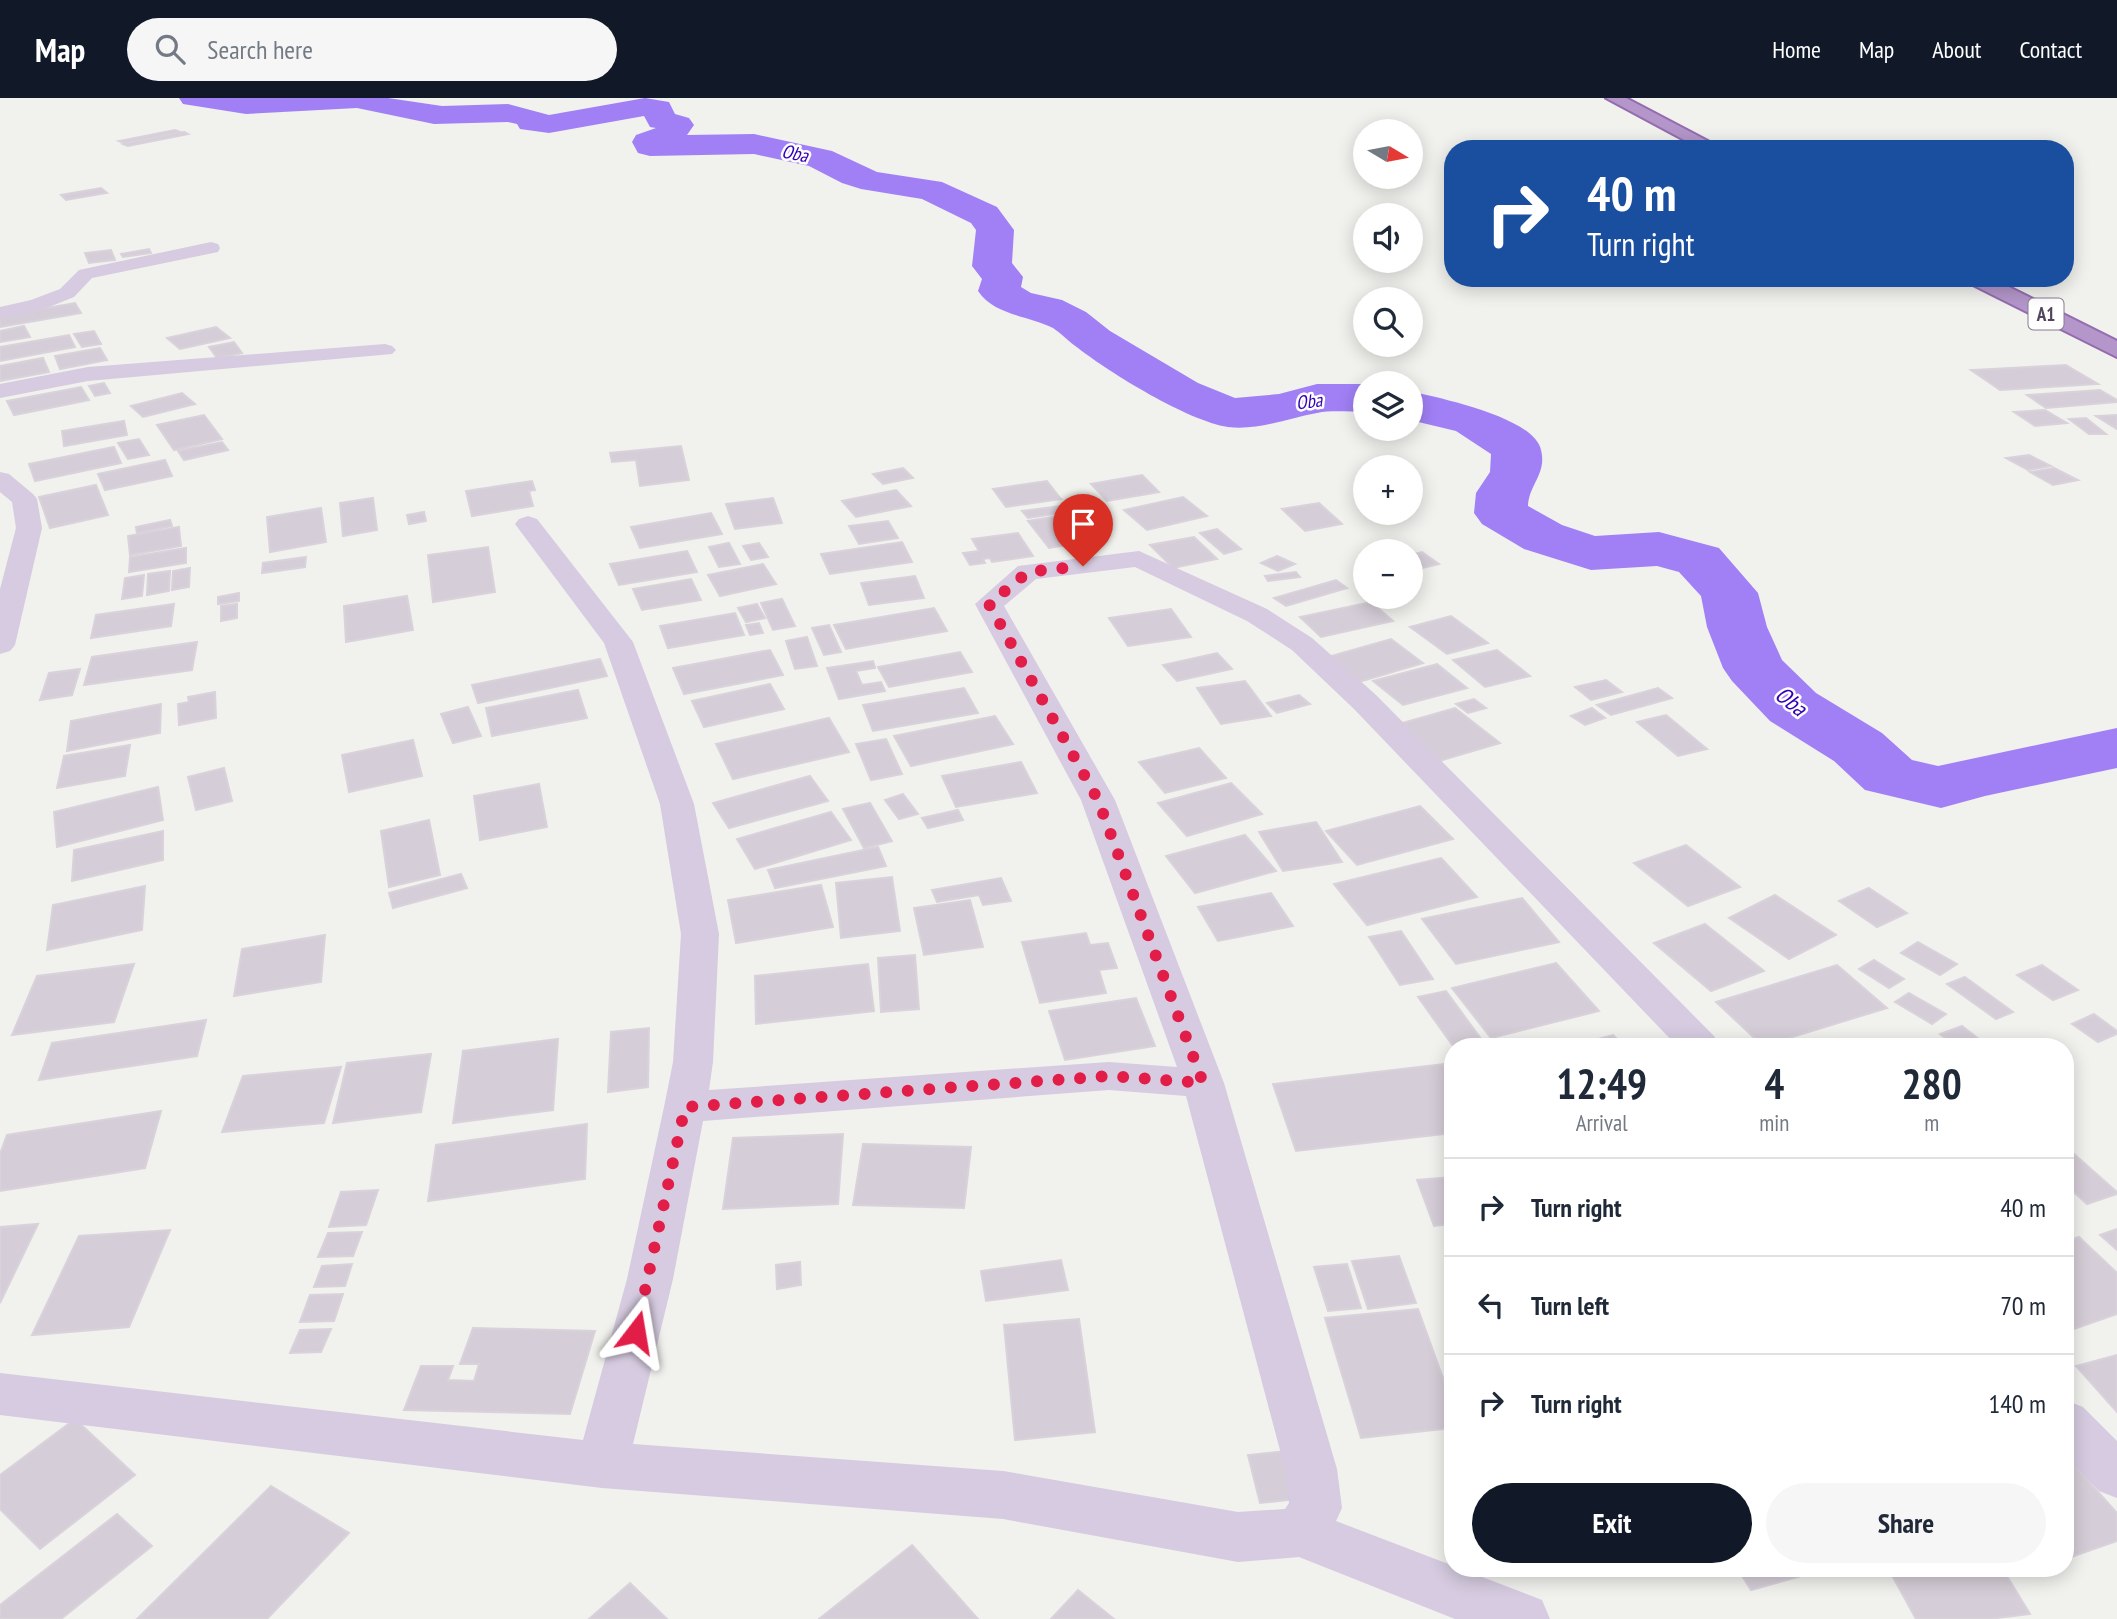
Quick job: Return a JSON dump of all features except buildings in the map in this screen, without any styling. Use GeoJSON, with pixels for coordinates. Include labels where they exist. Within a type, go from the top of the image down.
{"type":"FeatureCollection","features":[{"type":"Feature","properties":{"kind":"highway"},"geometry":{"type":"LineString","coordinates":[[1614,98],[1697,140]]}},
{"type":"Feature","properties":{"kind":"highway","name":"A1"},"geometry":{"type":"LineString","coordinates":[[1992,287],[2117,350]]}},
{"type":"Feature","properties":{"kind":"street"},"geometry":{"type":"LineString","coordinates":[[0,313],[37,305],[67,293],[86,274],[211,248]]}},
{"type":"Feature","properties":{"kind":"street"},"geometry":{"type":"LineString","coordinates":[[0,391],[88,374],[385,350]]}},
{"type":"Feature","properties":{"kind":"street"},"geometry":{"type":"LineString","coordinates":[[0,479],[24,499],[29,528],[0,645]]}},
{"type":"Feature","properties":{"kind":"street"},"geometry":{"type":"LineString","coordinates":[[528,524],[618,642],[677,804],[700,934],[693,1062],[685,1107],[650,1279],[602,1465]]}},
{"type":"Feature","properties":{"kind":"street"},"geometry":{"type":"LineString","coordinates":[[0,536],[29,528]]}},
{"type":"Feature","properties":{"kind":"street"},"geometry":{"type":"LineString","coordinates":[[1300,1532],[1316,1508],[1311,1469],[1203,1083],[1098,800],[989,604],[1028,572],[1139,559],[1257,615],[1302,644],[1365,702],[1692,1038]]}},
{"type":"Feature","properties":{"kind":"street"},"geometry":{"type":"LineString","coordinates":[[685,1107],[1110,1076],[1203,1083]]}},
{"type":"Feature","properties":{"kind":"street"},"geometry":{"type":"LineString","coordinates":[[0,1394],[602,1465],[1003,1495],[1238,1538],[1300,1532],[1522,1619]]}},
{"type":"Feature","properties":{"kind":"street"},"geometry":{"type":"LineString","coordinates":[[2074,1431],[2117,1475]]}},
{"type":"Feature","properties":{"kind":"waterway","name":"Oba"},"geometry":{"type":"LineString","coordinates":[[194,98],[246,105],[360,99],[388,107],[442,115],[508,113],[530,118],[531,122],[549,124],[646,107],[658,109],[661,120],[678,125],[673,133],[648,142],[650,146],[754,144],[820,158],[854,176],[873,182],[930,189],[984,215],[995,230],[992,266],[1003,277],[999,291],[1017,302],[1047,309],[1071,321],[1094,340],[1181,393],[1230,413],[1281,408],[1317,398],[1353,398]]}},
{"type":"Feature","properties":{"kind":"waterway","name":"Oba"},"geometry":{"type":"LineString","coordinates":[[1423,408],[1473,421],[1516,448],[1516,472],[1502,493],[1501,513],[1543,537],[1591,553],[1659,549],[1699,560],[1729,593],[1737,627],[1754,668],[1793,707],[1858,747],[1889,775],[1941,787],[1970,778],[2117,748]]}},
{"type":"Feature","properties":{"kind":"route"},"geometry":{"type":"LineString","coordinates":[[636,1332],[650,1279],[685,1107],[1110,1076],[1203,1083],[1098,800],[989,604],[1028,572],[1083,566]]}}]}
